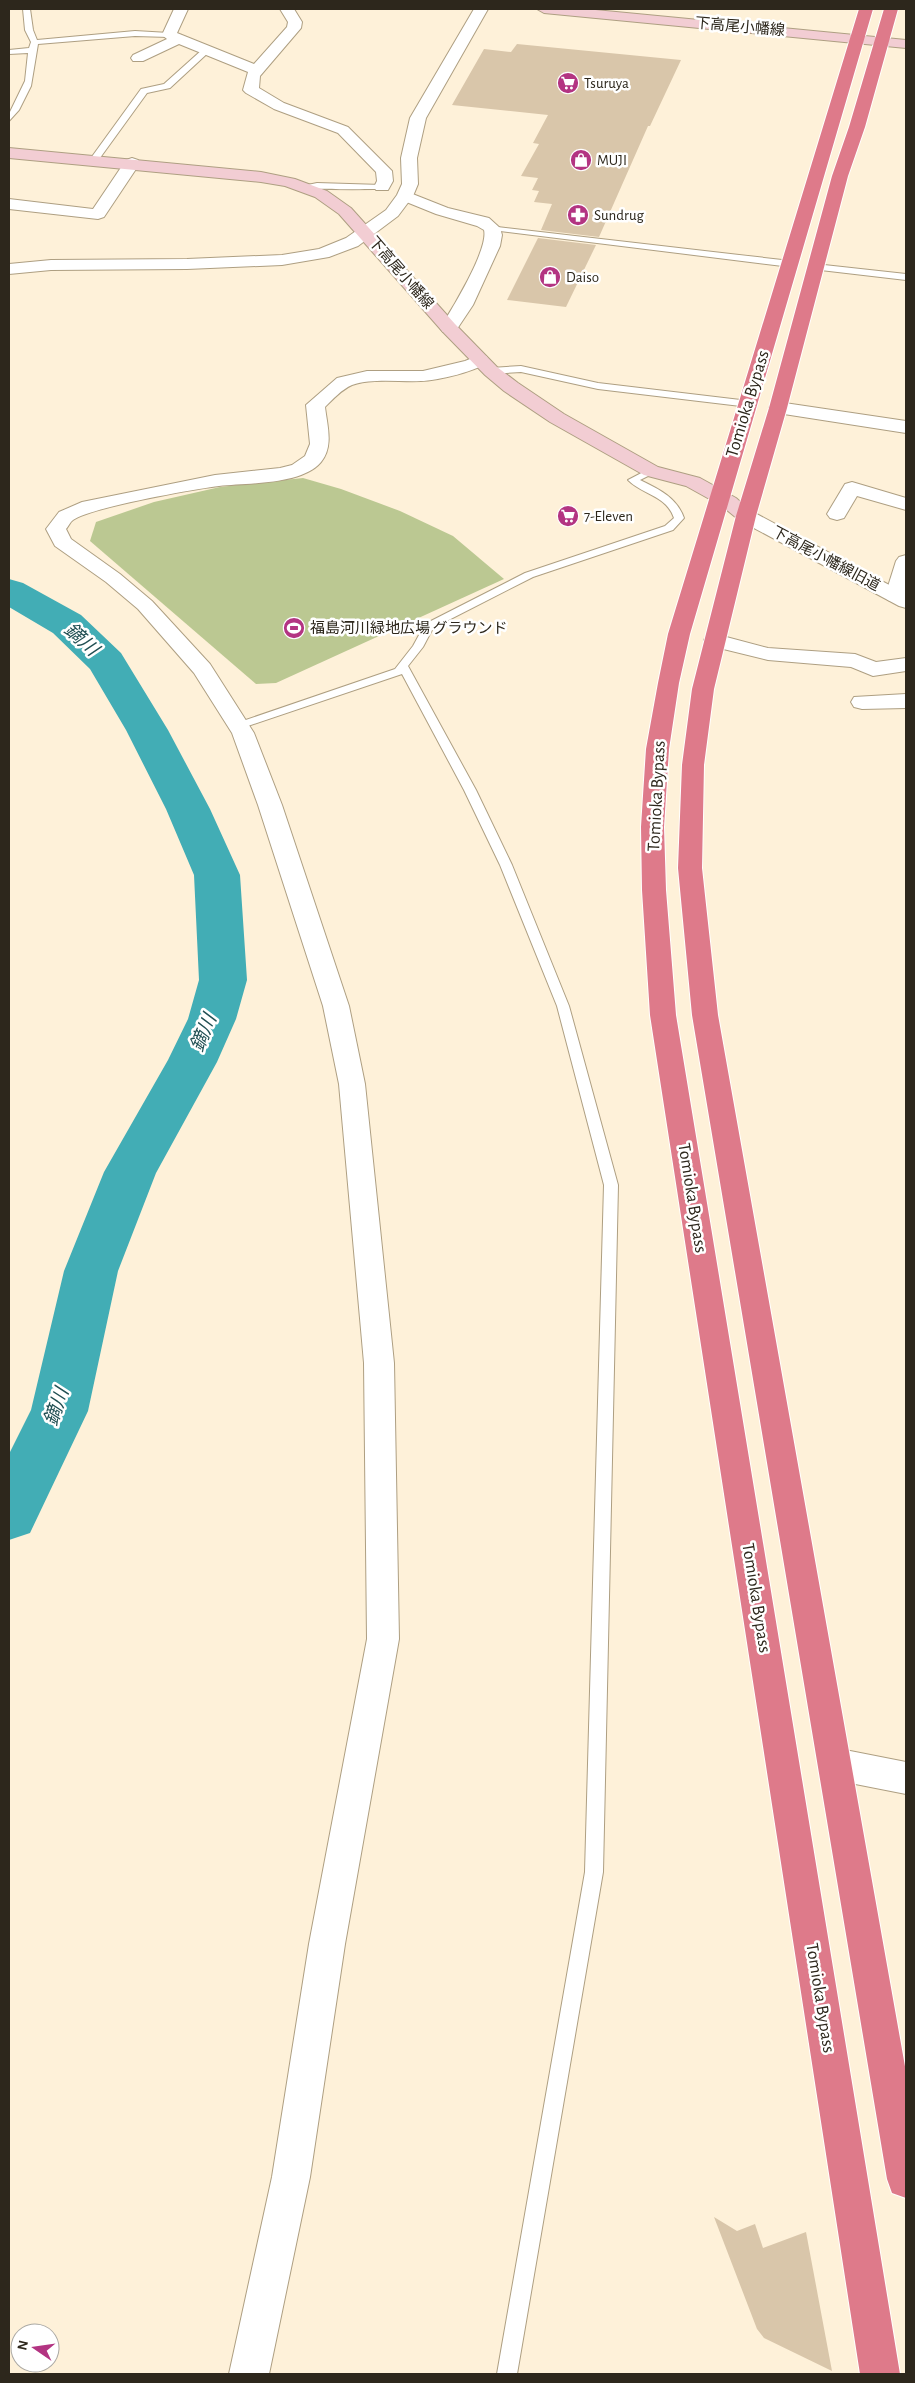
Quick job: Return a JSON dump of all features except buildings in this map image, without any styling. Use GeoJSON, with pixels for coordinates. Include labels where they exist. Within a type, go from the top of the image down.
{"type":"FeatureCollection","features":[{"type":"Feature","properties":{"kind":"highway","name":"Tomioka Bypass"},"geometry":{"type":"LineString","coordinates":[[866,9],[749,404],[719,495],[674,654],[656,766],[653,867],[663,1014],[880,2374]]}},
{"type":"Feature","properties":{"kind":"highway","name":"Tomioka Bypass"},"geometry":{"type":"LineString","coordinates":[[891,9],[857,127],[840,176],[778,408],[746,516],[703,689],[690,815],[690,868],[705,1015],[906,2179]]}},
{"type":"Feature","properties":{"kind":"main road","name":"下高尾小幡線"},"geometry":{"type":"LineString","coordinates":[[544,9],[906,44]]}},
{"type":"Feature","properties":{"kind":"main road","name":"下高尾小幡線"},"geometry":{"type":"LineString","coordinates":[[9,153],[132,163],[261,177],[302,187],[334,202],[365,233],[448,328],[486,366],[533,403],[651,471],[694,482],[719,495],[746,516]]}},
{"type":"Feature","properties":{"kind":"street"},"geometry":{"type":"LineString","coordinates":[[138,58],[174,37],[181,9]]}},
{"type":"Feature","properties":{"kind":"street"},"geometry":{"type":"LineString","coordinates":[[287,9],[295,22],[294,28],[256,70],[250,90],[279,106],[321,120],[343,130],[384,171],[385,181],[382,187]]}},
{"type":"Feature","properties":{"kind":"street"},"geometry":{"type":"LineString","coordinates":[[9,269],[51,265],[187,264],[303,258],[352,242],[392,213],[406,196],[410,184],[409,158],[418,118],[481,9]]}},
{"type":"Feature","properties":{"kind":"street"},"geometry":{"type":"LineString","coordinates":[[174,37],[256,70]]}},
{"type":"Feature","properties":{"kind":"street"},"geometry":{"type":"LineString","coordinates":[[9,204],[98,214],[132,163]]}},
{"type":"Feature","properties":{"kind":"street"},"geometry":{"type":"LineString","coordinates":[[380,167],[409,168]]}},
{"type":"Feature","properties":{"kind":"street"},"geometry":{"type":"LineString","coordinates":[[406,196],[442,211],[483,222],[492,228],[494,236],[492,246],[464,305],[448,328]]}},
{"type":"Feature","properties":{"kind":"street"},"geometry":{"type":"LineString","coordinates":[[249,2374],[291,2177],[327,1944],[383,1639],[379,1363],[352,1084],[336,1006],[270,805],[238,726],[202,669],[145,605],[113,578],[62,542],[56,529],[66,516],[90,506],[215,481],[281,474],[299,469],[313,459],[320,444],[314,405],[343,382],[367,376],[423,376],[471,365],[486,366]]}},
{"type":"Feature","properties":{"kind":"street"},"geometry":{"type":"LineString","coordinates":[[778,408],[906,427]]}},
{"type":"Feature","properties":{"kind":"street"},"geometry":{"type":"LineString","coordinates":[[837,514],[852,488],[906,504]]}},
{"type":"Feature","properties":{"kind":"street","name":"下高尾小幡線旧道"},"geometry":{"type":"LineString","coordinates":[[746,516],[901,599]]}},
{"type":"Feature","properties":{"kind":"street"},"geometry":{"type":"LineString","coordinates":[[901,599],[906,561]]}},
{"type":"Feature","properties":{"kind":"street"},"geometry":{"type":"LineString","coordinates":[[715,640],[768,654],[855,661],[873,669],[906,666]]}},
{"type":"Feature","properties":{"kind":"street"},"geometry":{"type":"LineString","coordinates":[[862,702],[906,701]]}},
{"type":"Feature","properties":{"kind":"street"},"geometry":{"type":"LineString","coordinates":[[835,1764],[897,1774],[906,1778]]}},
{"type":"Feature","properties":{"kind":"lane"},"geometry":{"type":"LineString","coordinates":[[9,119],[30,80],[32,50],[35,42],[29,30],[26,9]]}},
{"type":"Feature","properties":{"kind":"lane"},"geometry":{"type":"LineString","coordinates":[[35,42],[76,40],[141,32],[174,37]]}},
{"type":"Feature","properties":{"kind":"lane"},"geometry":{"type":"LineString","coordinates":[[9,52],[32,50]]}},
{"type":"Feature","properties":{"kind":"lane"},"geometry":{"type":"LineString","coordinates":[[94,160],[144,91],[167,86],[206,51]]}},
{"type":"Feature","properties":{"kind":"lane"},"geometry":{"type":"LineString","coordinates":[[302,187],[317,185],[382,187]]}},
{"type":"Feature","properties":{"kind":"lane"},"geometry":{"type":"LineString","coordinates":[[492,228],[791,264]]}},
{"type":"Feature","properties":{"kind":"lane"},"geometry":{"type":"LineString","coordinates":[[815,267],[906,277]]}},
{"type":"Feature","properties":{"kind":"lane"},"geometry":{"type":"LineString","coordinates":[[486,366],[521,370],[598,386],[749,404]]}},
{"type":"Feature","properties":{"kind":"lane"},"geometry":{"type":"LineString","coordinates":[[238,726],[399,671],[418,647],[429,626],[529,575],[669,528],[679,518],[678,510],[669,500],[633,480],[651,471]]}},
{"type":"Feature","properties":{"kind":"lane"},"geometry":{"type":"LineString","coordinates":[[403,666],[470,790],[506,865],[564,1006],[611,1186],[594,1872],[507,2374]]}},
{"type":"Feature","properties":{"kind":"green space","name":"福島河川緑地広場 グラウンド"},"geometry":{"type":"Polygon","coordinates":[[[303,478],[341,489],[400,511],[453,536],[504,579],[276,683],[256,684],[90,541],[96,522],[154,502],[220,487],[303,478]]]}},
{"type":"Feature","properties":{"kind":"waterway","name":"鏑川"},"geometry":{"type":"LineString","coordinates":[[9,591],[67,624],[106,662],[147,730],[188,809],[217,875],[223,980],[212,1019],[192,1062],[130,1172],[91,1271],[59,1411],[9,1514]]}},
{"type":"Feature","properties":{"kind":"place","name":"Tsuruya"},"geometry":{"type":"Point","coordinates":[568,83]}},
{"type":"Feature","properties":{"kind":"place","name":"MUJI"},"geometry":{"type":"Point","coordinates":[581,160]}},
{"type":"Feature","properties":{"kind":"place","name":"Sundrug"},"geometry":{"type":"Point","coordinates":[578,215]}},
{"type":"Feature","properties":{"kind":"place","name":"Daiso"},"geometry":{"type":"Point","coordinates":[550,277]}},
{"type":"Feature","properties":{"kind":"place","name":"7-Eleven"},"geometry":{"type":"Point","coordinates":[568,516]}},
{"type":"Feature","properties":{"kind":"place","name":"福島河川緑地広場 グラウンド"},"geometry":{"type":"Point","coordinates":[294,628]}}]}
